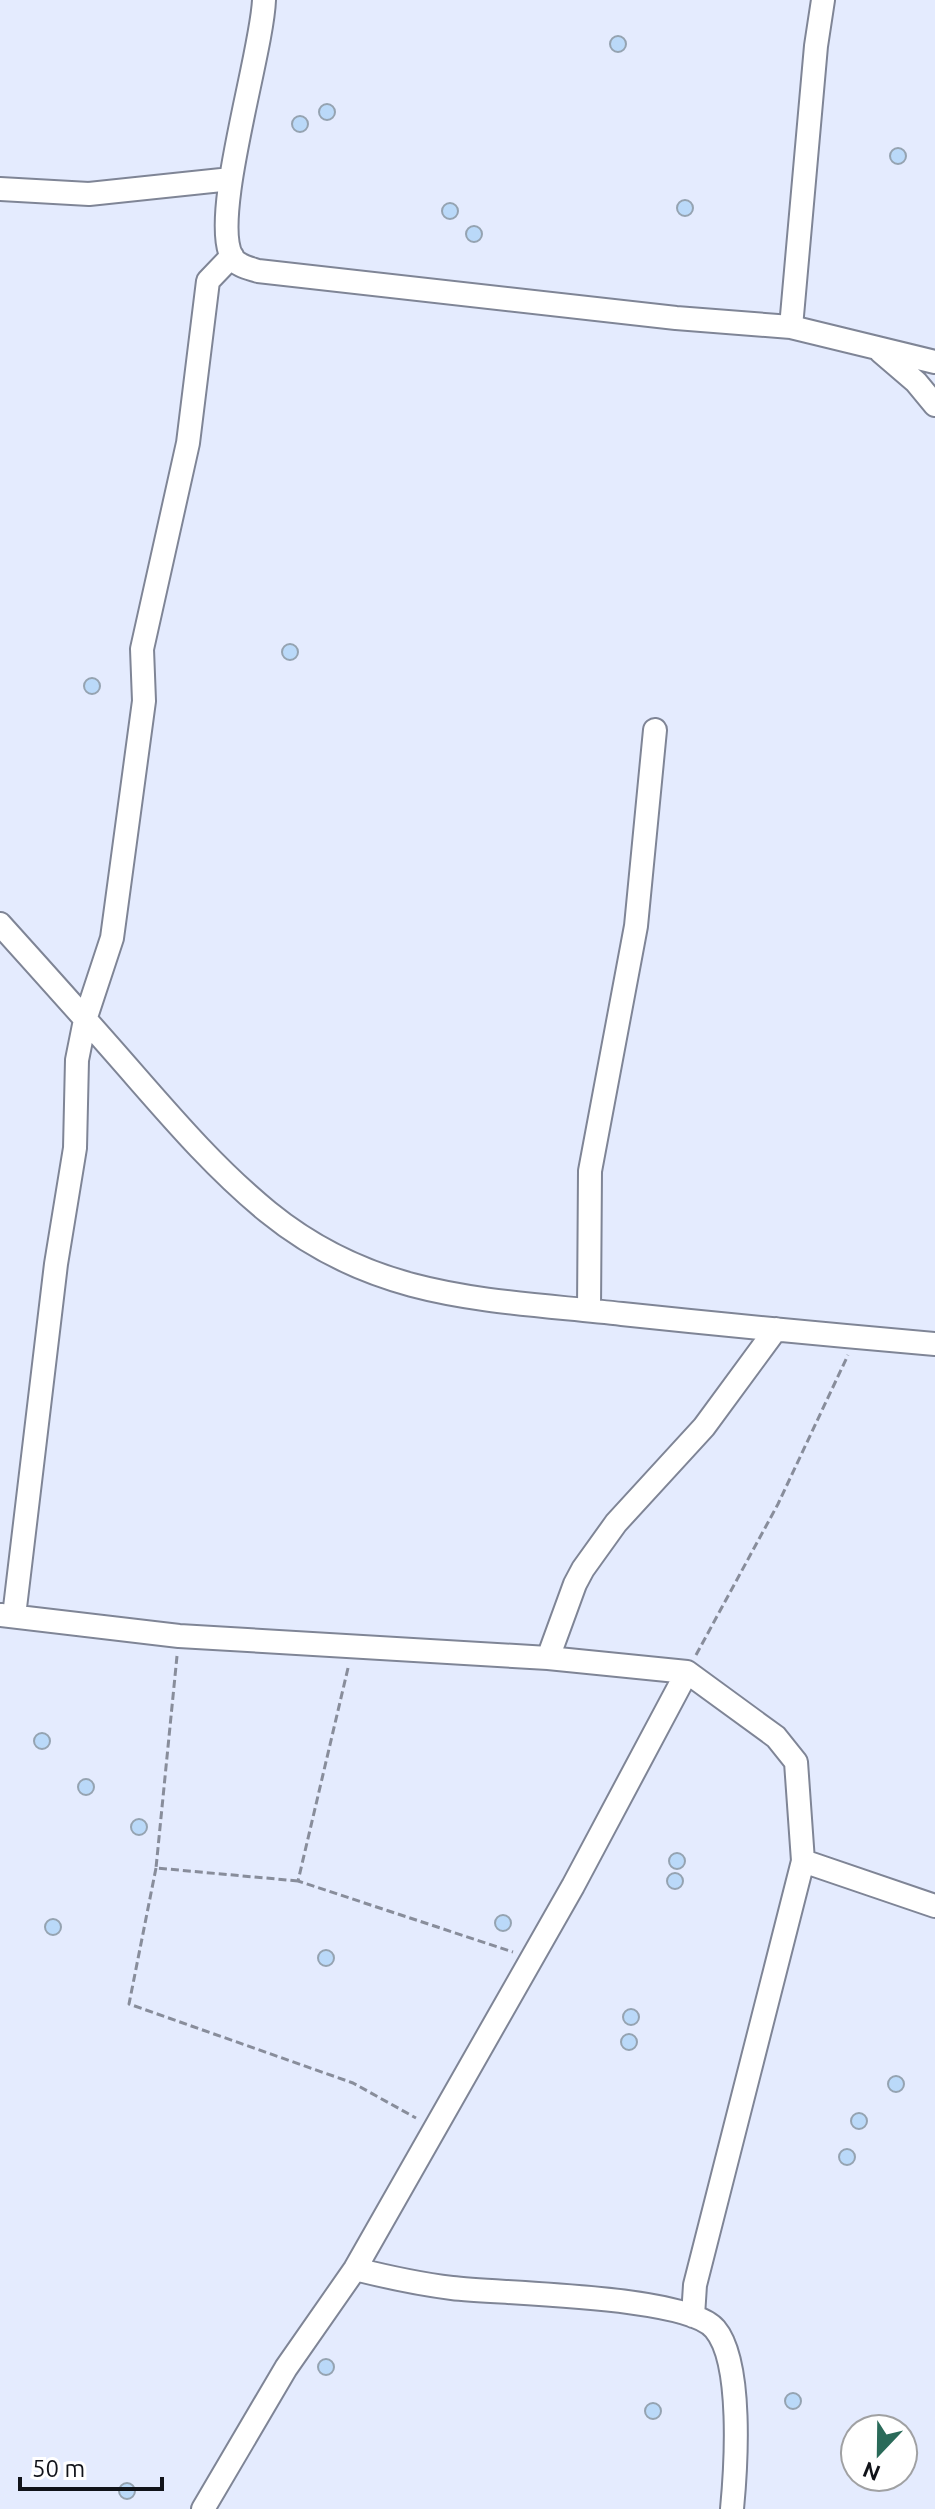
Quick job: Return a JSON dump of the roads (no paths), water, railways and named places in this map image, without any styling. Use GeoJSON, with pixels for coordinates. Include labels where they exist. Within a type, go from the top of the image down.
{"type":"FeatureCollection","features":[{"type":"Feature","properties":{"kind":"street"},"geometry":{"type":"LineString","coordinates":[[264,0],[259,47],[231,179],[228,243],[232,256],[239,264],[258,271],[676,318],[791,327],[935,362]]}},
{"type":"Feature","properties":{"kind":"street"},"geometry":{"type":"LineString","coordinates":[[791,327],[816,46],[823,0]]}},
{"type":"Feature","properties":{"kind":"street"},"geometry":{"type":"LineString","coordinates":[[0,189],[89,194],[231,179]]}},
{"type":"Feature","properties":{"kind":"street"},"geometry":{"type":"LineString","coordinates":[[232,256],[208,281],[188,443],[142,649],[144,701],[112,938],[85,1020],[77,1060],[72,1171],[7,1615],[179,1636],[548,1658],[687,1672],[776,1737],[796,1762],[803,1861],[695,2285],[693,2316]]}},
{"type":"Feature","properties":{"kind":"street"},"geometry":{"type":"LineString","coordinates":[[877,348],[924,390],[935,405]]}},
{"type":"Feature","properties":{"kind":"street"},"geometry":{"type":"LineString","coordinates":[[589,1310],[590,1171],[636,926],[655,730]]}},
{"type":"Feature","properties":{"kind":"street"},"geometry":{"type":"LineString","coordinates":[[0,924],[185,1134],[269,1213],[334,1255],[410,1286],[485,1301],[935,1344]]}},
{"type":"Feature","properties":{"kind":"street"},"geometry":{"type":"LineString","coordinates":[[548,1658],[583,1569],[616,1523],[704,1427],[776,1329]]}},
{"type":"Feature","properties":{"kind":"street"},"geometry":{"type":"LineString","coordinates":[[203,2509],[286,2368],[355,2269],[532,1959],[687,1672]]}},
{"type":"Feature","properties":{"kind":"street"},"geometry":{"type":"LineString","coordinates":[[803,1861],[935,1906]]}},
{"type":"Feature","properties":{"kind":"street"},"geometry":{"type":"LineString","coordinates":[[355,2269],[453,2288],[652,2306],[693,2316],[713,2326],[727,2346],[734,2396],[736,2454],[732,2509]]}}]}
